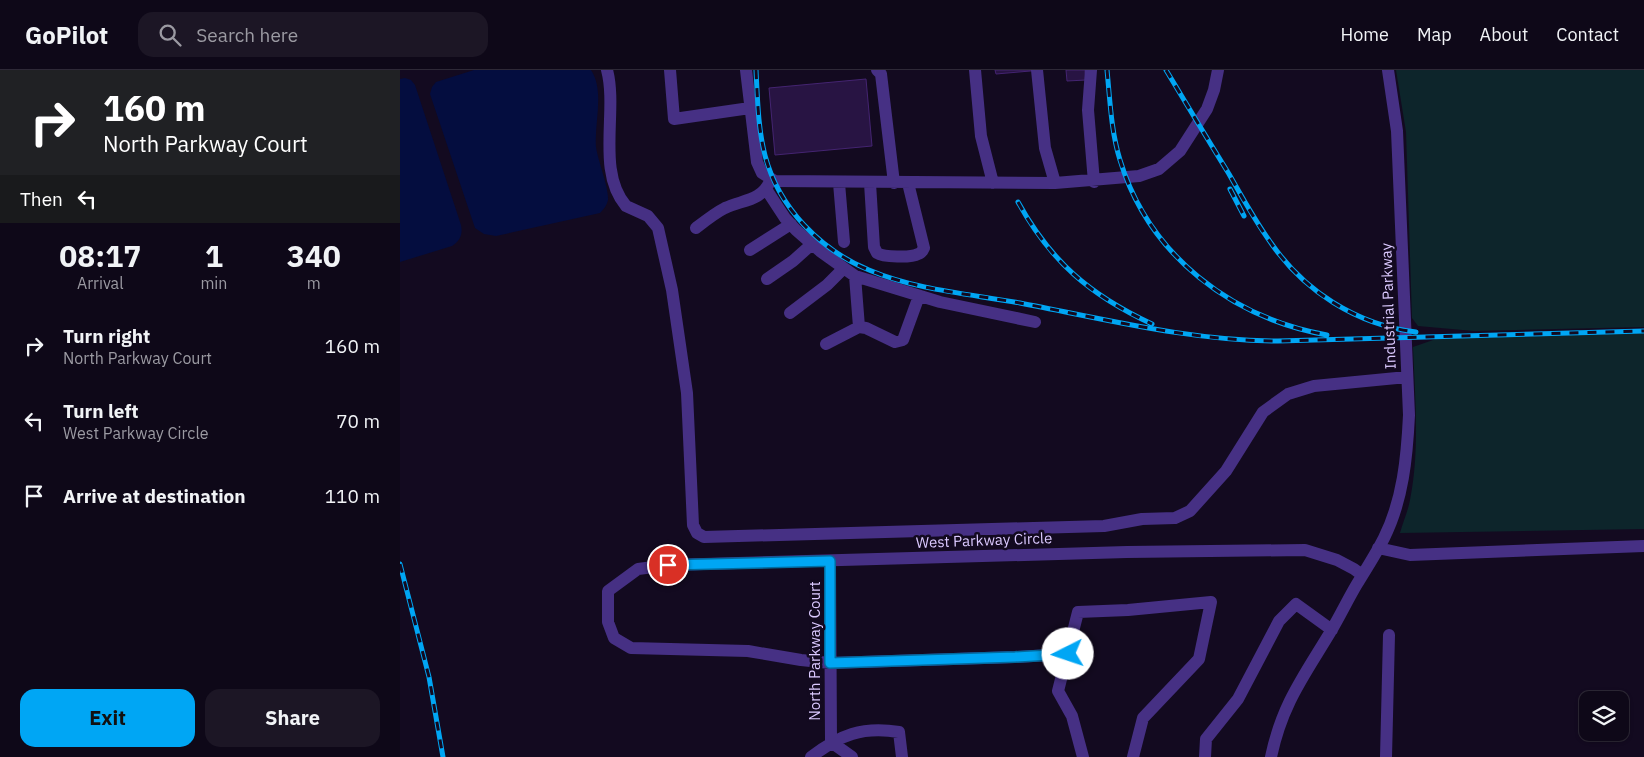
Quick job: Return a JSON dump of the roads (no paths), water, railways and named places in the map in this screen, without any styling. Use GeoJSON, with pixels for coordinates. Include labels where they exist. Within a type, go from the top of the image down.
{"type":"FeatureCollection","features":[{"type":"Feature","properties":{"kind":"street"},"geometry":{"type":"LineString","coordinates":[[607,70],[611,93],[608,142],[614,179],[626,206],[648,216],[658,228],[672,290],[687,393],[693,525],[697,533],[704,538],[1098,526],[1142,519],[1175,518],[1190,512],[1214,487],[1257,420],[1279,399],[1296,390],[1314,386],[1407,377]]}},
{"type":"Feature","properties":{"kind":"street"},"geometry":{"type":"LineString","coordinates":[[670,70],[674,119],[750,108]]}},
{"type":"Feature","properties":{"kind":"street"},"geometry":{"type":"LineString","coordinates":[[746,70],[757,162],[790,224],[812,244],[843,269],[855,276],[920,296],[1035,322]]}},
{"type":"Feature","properties":{"kind":"street"},"geometry":{"type":"LineString","coordinates":[[975,70],[981,136],[993,183]]}},
{"type":"Feature","properties":{"kind":"street"},"geometry":{"type":"LineString","coordinates":[[1037,70],[1045,148],[1055,184]]}},
{"type":"Feature","properties":{"kind":"street"},"geometry":{"type":"LineString","coordinates":[[1091,70],[1088,110],[1094,182]]}},
{"type":"Feature","properties":{"kind":"street"},"geometry":{"type":"LineString","coordinates":[[696,228],[720,211],[754,198],[768,184],[1055,184],[1094,182],[1146,174],[1159,169],[1174,158],[1207,109],[1214,90],[1218,70]]}},
{"type":"Feature","properties":{"kind":"street","name":"Industrial Parkway"},"geometry":{"type":"LineString","coordinates":[[1271,757],[1280,723],[1293,693],[1332,630],[1381,543],[1396,505],[1407,452],[1407,377],[1397,131],[1388,70]]}},
{"type":"Feature","properties":{"kind":"street"},"geometry":{"type":"LineString","coordinates":[[881,71],[894,183]]}},
{"type":"Feature","properties":{"kind":"street"},"geometry":{"type":"LineString","coordinates":[[839,183],[844,242]]}},
{"type":"Feature","properties":{"kind":"street"},"geometry":{"type":"LineString","coordinates":[[870,183],[874,247],[877,253],[885,256],[918,254],[924,248],[908,183]]}},
{"type":"Feature","properties":{"kind":"street"},"geometry":{"type":"LineString","coordinates":[[750,250],[790,224]]}},
{"type":"Feature","properties":{"kind":"street"},"geometry":{"type":"LineString","coordinates":[[767,279],[793,261],[812,244]]}},
{"type":"Feature","properties":{"kind":"street"},"geometry":{"type":"LineString","coordinates":[[790,313],[827,285],[843,269]]}},
{"type":"Feature","properties":{"kind":"street"},"geometry":{"type":"LineString","coordinates":[[855,276],[859,327]]}},
{"type":"Feature","properties":{"kind":"street"},"geometry":{"type":"LineString","coordinates":[[826,344],[859,327],[866,328],[896,342],[902,340],[920,296]]}},
{"type":"Feature","properties":{"kind":"street"},"geometry":{"type":"LineString","coordinates":[[1381,543],[1410,555],[1644,546]]}},
{"type":"Feature","properties":{"kind":"street","name":"West Parkway Circle"},"geometry":{"type":"LineString","coordinates":[[830,663],[748,651],[631,648],[614,638],[608,622],[608,591],[638,569],[668,565],[1127,552],[1305,550],[1337,560],[1362,575]]}},
{"type":"Feature","properties":{"kind":"street","name":"North Parkway Court"},"geometry":{"type":"LineString","coordinates":[[830,561],[831,742]]}},
{"type":"Feature","properties":{"kind":"street"},"geometry":{"type":"LineString","coordinates":[[1084,757],[1072,716],[1058,691],[1078,612],[1128,610],[1211,602],[1199,659],[1143,718],[1133,757]]}},
{"type":"Feature","properties":{"kind":"street"},"geometry":{"type":"LineString","coordinates":[[1205,757],[1206,739],[1238,699],[1279,621],[1284,615],[1296,604],[1332,630]]}},
{"type":"Feature","properties":{"kind":"street"},"geometry":{"type":"LineString","coordinates":[[1386,757],[1389,635]]}},
{"type":"Feature","properties":{"kind":"street"},"geometry":{"type":"LineString","coordinates":[[830,663],[1068,654]]}},
{"type":"Feature","properties":{"kind":"street"},"geometry":{"type":"LineString","coordinates":[[811,757],[831,742],[853,732],[887,730],[899,732],[902,757]]}},
{"type":"Feature","properties":{"kind":"street"},"geometry":{"type":"LineString","coordinates":[[831,742],[852,757]]}},
{"type":"Feature","properties":{"kind":"railway"},"geometry":{"type":"LineString","coordinates":[[756,70],[758,113],[764,152],[778,189],[789,207],[804,225],[826,245],[860,266],[887,277],[943,291],[1020,303],[1148,328],[1245,340],[1278,341],[1644,331]]}},
{"type":"Feature","properties":{"kind":"railway"},"geometry":{"type":"LineString","coordinates":[[1107,70],[1113,127],[1120,160],[1133,194],[1151,225],[1173,253],[1199,277],[1227,297],[1259,314],[1292,327],[1327,335]]}},
{"type":"Feature","properties":{"kind":"railway"},"geometry":{"type":"LineString","coordinates":[[1166,70],[1249,209],[1271,243],[1299,276],[1334,303],[1353,313],[1373,322],[1416,332]]}},
{"type":"Feature","properties":{"kind":"railway"},"geometry":{"type":"LineString","coordinates":[[1230,189],[1244,216]]}},
{"type":"Feature","properties":{"kind":"railway"},"geometry":{"type":"LineString","coordinates":[[1018,202],[1044,242],[1074,275],[1110,301],[1152,324]]}},
{"type":"Feature","properties":{"kind":"railway"},"geometry":{"type":"LineString","coordinates":[[400,564],[429,677],[443,757]]}}]}
